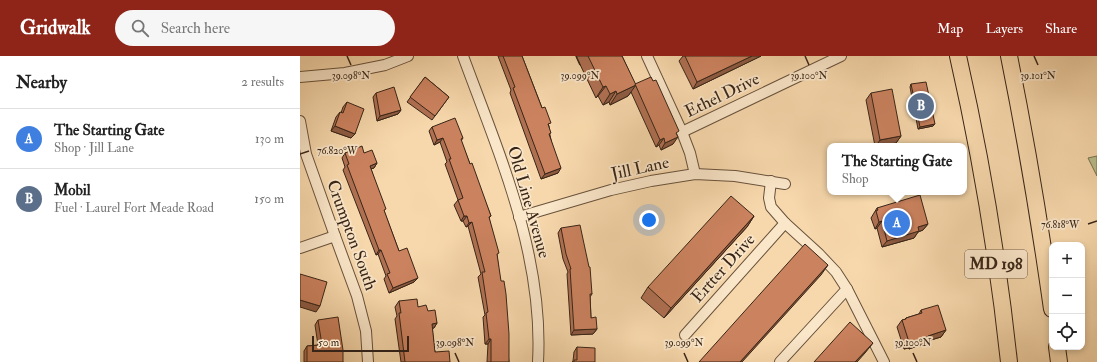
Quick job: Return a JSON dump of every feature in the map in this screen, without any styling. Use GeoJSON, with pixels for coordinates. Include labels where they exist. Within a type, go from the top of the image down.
{"type":"FeatureCollection","features":[{"type":"Feature","properties":{"kind":"main road","name":"MD 198"},"geometry":{"type":"LineString","coordinates":[[958,56],[974,126],[994,244],[1009,362]]}},
{"type":"Feature","properties":{"kind":"main road","name":"MD 198"},"geometry":{"type":"LineString","coordinates":[[1009,56],[1041,228],[1049,287]]}},
{"type":"Feature","properties":{"kind":"main road"},"geometry":{"type":"LineString","coordinates":[[1057,350],[1059,362]]}},
{"type":"Feature","properties":{"kind":"street"},"geometry":{"type":"LineString","coordinates":[[300,77],[345,73],[385,65],[408,56]]}},
{"type":"Feature","properties":{"kind":"street","name":"Old Line Avenue"},"geometry":{"type":"LineString","coordinates":[[463,56],[502,161],[531,259],[536,302],[538,362]]}},
{"type":"Feature","properties":{"kind":"street"},"geometry":{"type":"LineString","coordinates":[[647,56],[682,132],[690,153],[695,174]]}},
{"type":"Feature","properties":{"kind":"street","name":"Ethel Drive"},"geometry":{"type":"LineString","coordinates":[[682,132],[841,56]]}},
{"type":"Feature","properties":{"kind":"street","name":"Crumpton South"},"geometry":{"type":"LineString","coordinates":[[300,121],[306,154],[358,296],[366,331],[368,362]]}},
{"type":"Feature","properties":{"kind":"street","name":"Jill Lane"},"geometry":{"type":"LineString","coordinates":[[519,217],[611,190],[651,181],[695,174],[735,176],[786,184]]}},
{"type":"Feature","properties":{"kind":"street"},"geometry":{"type":"LineString","coordinates":[[771,181],[769,198],[771,207],[785,223],[819,254],[836,272],[847,289],[884,362]]}},
{"type":"Feature","properties":{"kind":"street","name":"Ertter Drive"},"geometry":{"type":"LineString","coordinates":[[685,335],[785,223]]}},
{"type":"Feature","properties":{"kind":"street"},"geometry":{"type":"LineString","coordinates":[[300,248],[335,236]]}},
{"type":"Feature","properties":{"kind":"street"},"geometry":{"type":"LineString","coordinates":[[780,362],[847,289]]}},
{"type":"Feature","properties":{"kind":"green space"},"geometry":{"type":"Polygon","coordinates":[[[1097,156],[1097,176],[1088,158],[1097,156]]]}},
{"type":"Feature","properties":{"kind":"building"},"geometry":{"type":"Polygon","coordinates":[[[503,56],[522,56],[542,108],[545,107],[551,123],[548,124],[551,133],[549,134],[561,168],[545,174],[513,88],[515,87],[503,56]]]}},
{"type":"Feature","properties":{"kind":"building"},"geometry":{"type":"Polygon","coordinates":[[[588,56],[622,56],[636,85],[617,94],[616,91],[610,94],[606,86],[603,87],[588,56]]]}},
{"type":"Feature","properties":{"kind":"building"},"geometry":{"type":"Polygon","coordinates":[[[685,56],[752,56],[697,82],[685,56]]]}},
{"type":"Feature","properties":{"kind":"building"},"geometry":{"type":"Polygon","coordinates":[[[425,77],[449,97],[435,116],[410,97],[425,77]]]}},
{"type":"Feature","properties":{"kind":"building"},"geometry":{"type":"Polygon","coordinates":[[[651,77],[653,81],[656,80],[679,131],[676,133],[678,137],[665,143],[664,138],[660,140],[635,84],[651,77]]]}},
{"type":"Feature","properties":{"kind":"building"},"geometry":{"type":"Polygon","coordinates":[[[926,82],[935,124],[920,127],[911,84],[926,82]]]}},
{"type":"Feature","properties":{"kind":"building"},"geometry":{"type":"Polygon","coordinates":[[[394,87],[401,110],[380,116],[376,93],[394,87]]]}},
{"type":"Feature","properties":{"kind":"building"},"geometry":{"type":"Polygon","coordinates":[[[892,89],[901,136],[880,140],[871,93],[892,89]]]}},
{"type":"Feature","properties":{"kind":"building"},"geometry":{"type":"Polygon","coordinates":[[[347,102],[364,109],[355,134],[335,126],[340,112],[343,113],[347,102]]]}},
{"type":"Feature","properties":{"kind":"building"},"geometry":{"type":"Polygon","coordinates":[[[455,118],[463,138],[461,139],[470,164],[472,163],[491,216],[489,217],[499,253],[497,254],[501,281],[504,281],[506,294],[509,334],[509,362],[491,362],[491,339],[489,339],[486,313],[488,312],[482,272],[485,272],[472,222],[469,223],[467,216],[464,216],[458,200],[463,198],[449,159],[451,159],[443,138],[437,140],[432,127],[455,118]]]}},
{"type":"Feature","properties":{"kind":"building"},"geometry":{"type":"Polygon","coordinates":[[[362,146],[364,153],[372,150],[377,163],[370,166],[386,209],[384,210],[399,251],[407,248],[418,278],[393,288],[387,274],[390,273],[381,250],[379,250],[347,165],[349,164],[345,153],[362,146]]]}},
{"type":"Feature","properties":{"kind":"building"},"geometry":{"type":"Polygon","coordinates":[[[920,195],[928,224],[918,227],[919,231],[887,241],[882,221],[879,222],[876,211],[878,210],[877,208],[920,195]]]}},
{"type":"Feature","properties":{"kind":"building"},"geometry":{"type":"Polygon","coordinates":[[[731,196],[754,216],[671,308],[648,287],[731,196]]]}},
{"type":"Feature","properties":{"kind":"building"},"geometry":{"type":"Polygon","coordinates":[[[580,225],[590,267],[592,294],[590,294],[591,318],[596,317],[597,329],[574,330],[571,269],[566,254],[561,228],[580,225]]]}},
{"type":"Feature","properties":{"kind":"building"},"geometry":{"type":"Polygon","coordinates":[[[805,244],[828,265],[740,362],[699,362],[805,244]]]}},
{"type":"Feature","properties":{"kind":"building"},"geometry":{"type":"Polygon","coordinates":[[[300,274],[327,282],[320,306],[300,300],[300,274]]]}},
{"type":"Feature","properties":{"kind":"building"},"geometry":{"type":"Polygon","coordinates":[[[417,299],[418,307],[426,305],[428,311],[435,310],[437,323],[432,324],[435,352],[449,351],[450,362],[405,362],[399,301],[417,299]]]}},
{"type":"Feature","properties":{"kind":"building"},"geometry":{"type":"Polygon","coordinates":[[[938,305],[946,330],[913,342],[909,342],[902,320],[922,313],[921,310],[938,305]]]}},
{"type":"Feature","properties":{"kind":"building"},"geometry":{"type":"Polygon","coordinates":[[[338,317],[343,350],[343,362],[307,362],[307,346],[322,345],[318,320],[338,317]]]}},
{"type":"Feature","properties":{"kind":"building"},"geometry":{"type":"Polygon","coordinates":[[[850,322],[873,343],[855,362],[814,362],[850,322]]]}},
{"type":"Feature","properties":{"kind":"building"},"geometry":{"type":"Polygon","coordinates":[[[577,347],[595,348],[595,362],[574,362],[574,360],[577,360],[577,347]]]}},
{"type":"Feature","properties":{"kind":"place","name":"Mobil"},"geometry":{"type":"Point","coordinates":[921,106]}},
{"type":"Feature","properties":{"kind":"place","name":"The Starting Gate"},"geometry":{"type":"Point","coordinates":[897,223]}}]}
